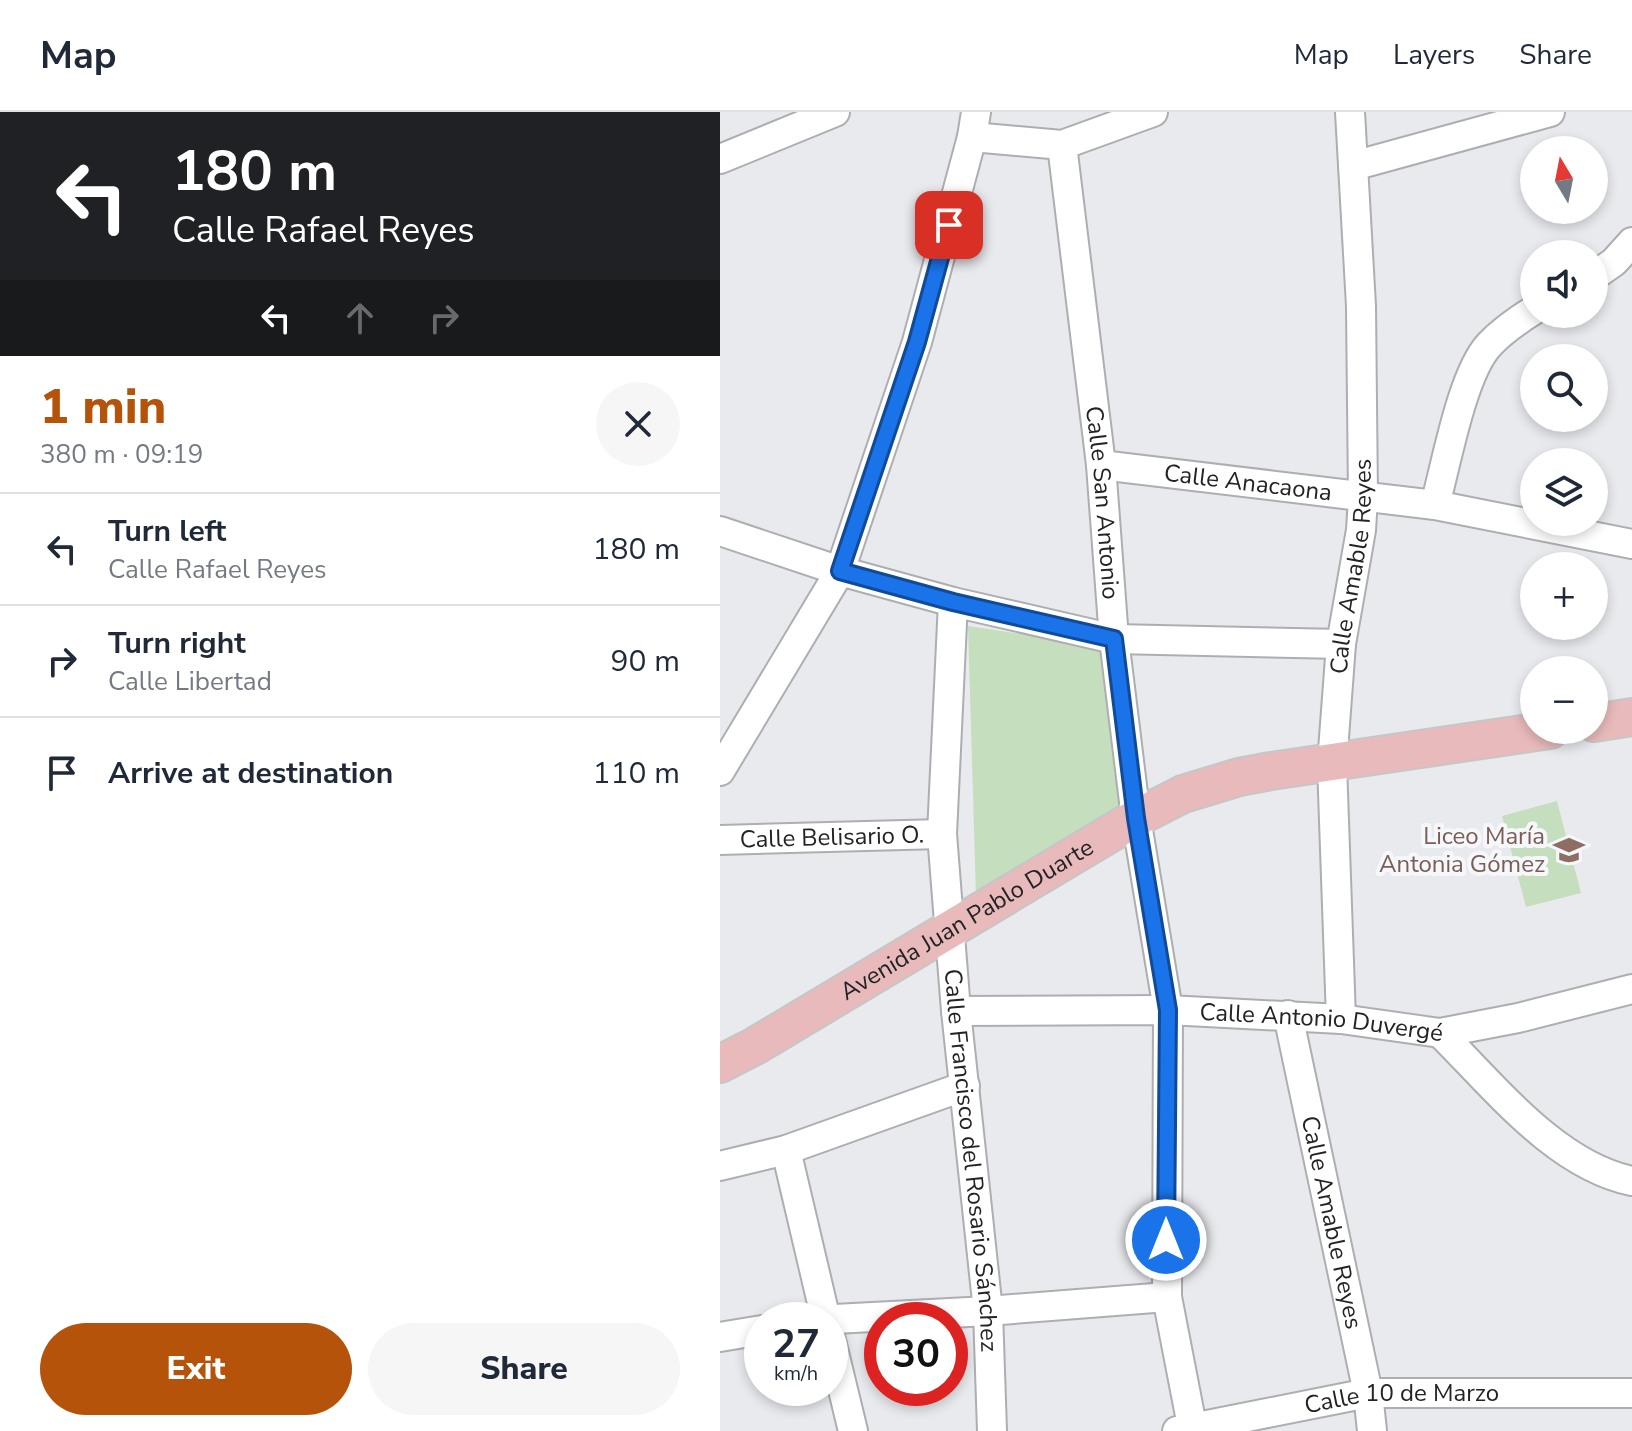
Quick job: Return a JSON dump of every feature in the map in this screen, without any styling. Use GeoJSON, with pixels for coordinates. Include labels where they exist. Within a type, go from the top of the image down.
{"type":"FeatureCollection","features":[{"type":"Feature","properties":{"kind":"main road"},"geometry":{"type":"LineString","coordinates":[[1608,721],[1632,717]]}},
{"type":"Feature","properties":{"kind":"main road","name":"Avenida Juan Pablo Duarte"},"geometry":{"type":"LineString","coordinates":[[720,1064],[951,931],[1136,818],[1183,794],[1211,784],[1271,771],[1520,735]]}},
{"type":"Feature","properties":{"kind":"street"},"geometry":{"type":"LineString","coordinates":[[720,159],[835,112]]}},
{"type":"Feature","properties":{"kind":"street"},"geometry":{"type":"LineString","coordinates":[[720,771],[840,571],[917,342],[974,125],[1062,145],[1153,112]]}},
{"type":"Feature","properties":{"kind":"street","name":"Calle Amable Reyes"},"geometry":{"type":"LineString","coordinates":[[1341,1019],[1332,764],[1341,644],[1361,530],[1363,498],[1361,306],[1350,112]]}},
{"type":"Feature","properties":{"kind":"street"},"geometry":{"type":"LineString","coordinates":[[1353,166],[1550,112]]}},
{"type":"Feature","properties":{"kind":"street","name":"Calle San Antonio"},"geometry":{"type":"LineString","coordinates":[[1062,145],[1101,465],[1114,639],[1136,818],[1168,1010],[1167,1297],[1186,1430]]}},
{"type":"Feature","properties":{"kind":"street"},"geometry":{"type":"LineString","coordinates":[[1608,266],[1632,242]]}},
{"type":"Feature","properties":{"kind":"street"},"geometry":{"type":"LineString","coordinates":[[1435,505],[1469,377],[1487,347],[1520,319]]}},
{"type":"Feature","properties":{"kind":"street","name":"Calle Anacaona"},"geometry":{"type":"LineString","coordinates":[[1101,465],[1435,505],[1632,544]]}},
{"type":"Feature","properties":{"kind":"street"},"geometry":{"type":"LineString","coordinates":[[720,531],[840,571],[953,602],[1114,639],[1341,644]]}},
{"type":"Feature","properties":{"kind":"street","name":"Calle Francisco del Rosario Sánchez"},"geometry":{"type":"LineString","coordinates":[[953,602],[942,834],[956,1011],[988,1311],[992,1431]]}},
{"type":"Feature","properties":{"kind":"street","name":"Calle Belisario O."},"geometry":{"type":"LineString","coordinates":[[720,840],[942,834]]}},
{"type":"Feature","properties":{"kind":"street","name":"Calle Antonio Duvergé"},"geometry":{"type":"LineString","coordinates":[[956,1011],[1168,1010],[1288,1015],[1440,1033],[1518,1018],[1632,989]]}},
{"type":"Feature","properties":{"kind":"street","name":"Calle Amable Reyes"},"geometry":{"type":"LineString","coordinates":[[1288,1015],[1368,1393],[1372,1431]]}},
{"type":"Feature","properties":{"kind":"street"},"geometry":{"type":"LineString","coordinates":[[1440,1033],[1551,1142],[1611,1177],[1632,1181]]}},
{"type":"Feature","properties":{"kind":"street"},"geometry":{"type":"LineString","coordinates":[[720,1166],[786,1150],[965,1086]]}},
{"type":"Feature","properties":{"kind":"street"},"geometry":{"type":"LineString","coordinates":[[786,1150],[819,1302]]}},
{"type":"Feature","properties":{"kind":"street"},"geometry":{"type":"LineString","coordinates":[[848,1322],[1167,1297]]}},
{"type":"Feature","properties":{"kind":"street"},"geometry":{"type":"LineString","coordinates":[[720,1337],[744,1333]]}},
{"type":"Feature","properties":{"kind":"street","name":"Calle 10 de Marzo"},"geometry":{"type":"LineString","coordinates":[[1186,1430],[1368,1393],[1632,1393]]}},
{"type":"Feature","properties":{"kind":"street"},"geometry":{"type":"LineString","coordinates":[[846,1406],[853,1431]]}},
{"type":"Feature","properties":{"kind":"green space"},"geometry":{"type":"Polygon","coordinates":[[[968,626],[1106,647],[1126,809],[976,898],[968,626]]]}},
{"type":"Feature","properties":{"kind":"green space"},"geometry":{"type":"Polygon","coordinates":[[[1557,801],[1581,893],[1526,907],[1502,816],[1557,801]]]}},
{"type":"Feature","properties":{"kind":"place","name":"Liceo María Antonia Gómez"},"geometry":{"type":"Point","coordinates":[1569,850]}},
{"type":"Feature","properties":{"kind":"route"},"geometry":{"type":"LineString","coordinates":[[949,225],[917,342],[840,571],[953,602],[1114,639],[1136,818],[1168,1010],[1166,1240]]}}]}
